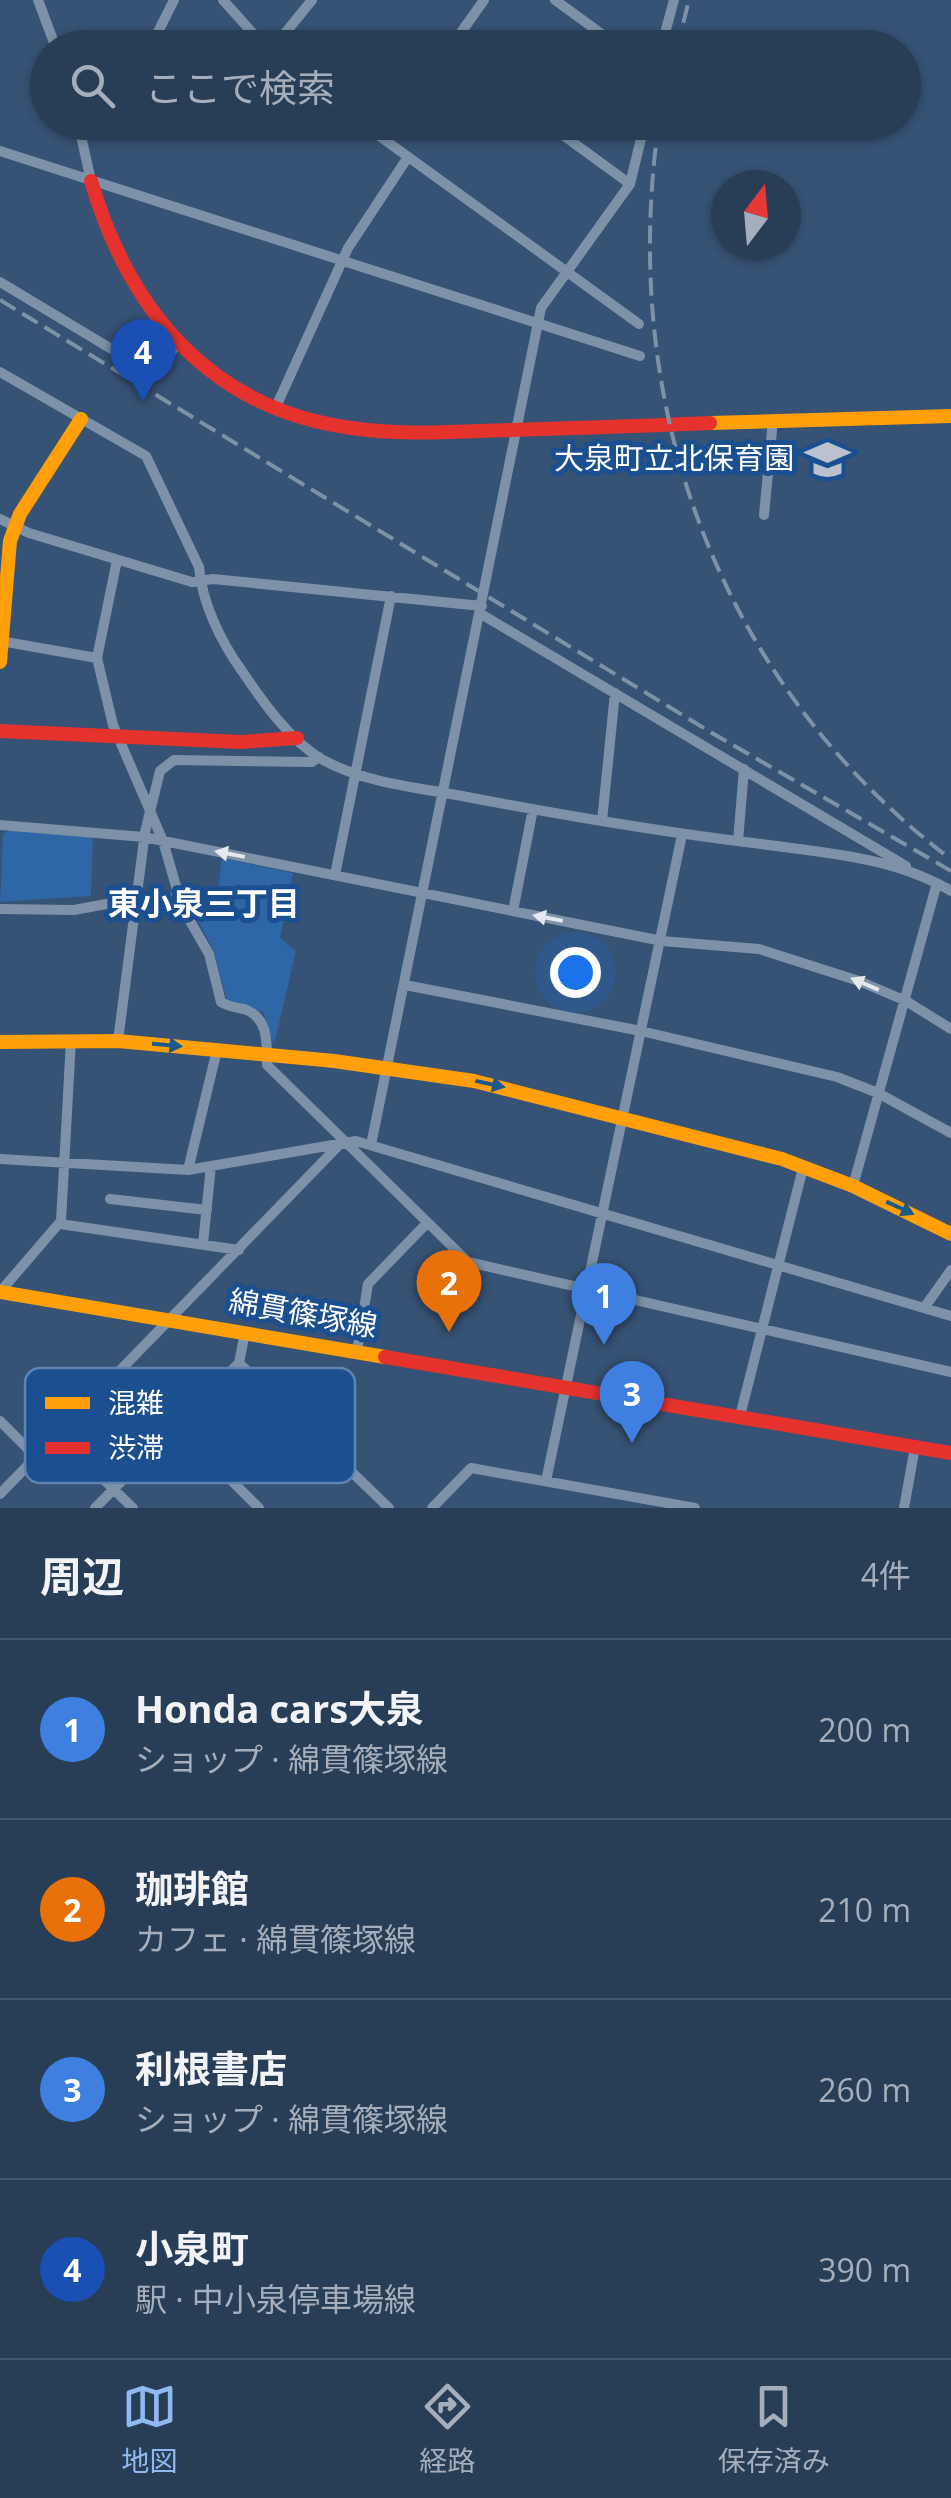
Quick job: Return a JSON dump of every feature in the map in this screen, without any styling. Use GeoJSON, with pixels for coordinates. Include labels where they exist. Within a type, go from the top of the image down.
{"type":"FeatureCollection","features":[{"type":"Feature","properties":{"kind":"street"},"geometry":{"type":"LineString","coordinates":[[38,0],[49,30]]}},
{"type":"Feature","properties":{"kind":"street"},"geometry":{"type":"LineString","coordinates":[[159,30],[174,0]]}},
{"type":"Feature","properties":{"kind":"street"},"geometry":{"type":"LineString","coordinates":[[223,0],[252,30]]}},
{"type":"Feature","properties":{"kind":"street"},"geometry":{"type":"LineString","coordinates":[[286,30],[312,0]]}},
{"type":"Feature","properties":{"kind":"street"},"geometry":{"type":"LineString","coordinates":[[463,30],[484,0]]}},
{"type":"Feature","properties":{"kind":"street"},"geometry":{"type":"LineString","coordinates":[[555,0],[572,5],[600,30]]}},
{"type":"Feature","properties":{"kind":"street"},"geometry":{"type":"LineString","coordinates":[[666,30],[674,0]]}},
{"type":"Feature","properties":{"kind":"street"},"geometry":{"type":"LineString","coordinates":[[82,140],[116,260],[133,291],[178,344],[218,378],[275,410],[362,431],[951,416]]}},
{"type":"Feature","properties":{"kind":"street"},"geometry":{"type":"LineString","coordinates":[[385,140],[639,324]]}},
{"type":"Feature","properties":{"kind":"street"},"geometry":{"type":"LineString","coordinates":[[570,140],[630,184]]}},
{"type":"Feature","properties":{"kind":"street"},"geometry":{"type":"LineString","coordinates":[[372,1146],[538,322],[542,308],[630,184],[641,140]]}},
{"type":"Feature","properties":{"kind":"street"},"geometry":{"type":"LineString","coordinates":[[0,151],[640,356]]}},
{"type":"Feature","properties":{"kind":"street"},"geometry":{"type":"LineString","coordinates":[[275,410],[342,260],[408,158]]}},
{"type":"Feature","properties":{"kind":"street"},"geometry":{"type":"LineString","coordinates":[[0,282],[148,371],[160,367],[178,344]]}},
{"type":"Feature","properties":{"kind":"street"},"geometry":{"type":"LineString","coordinates":[[0,372],[148,458],[199,567],[200,583],[230,654],[260,699],[319,757],[356,776],[682,835],[850,856],[915,872]]}},
{"type":"Feature","properties":{"kind":"street"},"geometry":{"type":"LineString","coordinates":[[0,662],[4,572],[15,527],[81,419]]}},
{"type":"Feature","properties":{"kind":"street"},"geometry":{"type":"LineString","coordinates":[[764,516],[773,420]]}},
{"type":"Feature","properties":{"kind":"street"},"geometry":{"type":"LineString","coordinates":[[0,518],[15,527],[200,583],[213,579],[390,596],[481,610],[951,891]]}},
{"type":"Feature","properties":{"kind":"street"},"geometry":{"type":"LineString","coordinates":[[117,560],[97,658],[116,738],[163,840],[179,898],[210,954],[222,1002],[260,1020],[267,1065],[427,1223],[468,1262],[951,1372]]}},
{"type":"Feature","properties":{"kind":"street"},"geometry":{"type":"LineString","coordinates":[[335,875],[390,596]]}},
{"type":"Feature","properties":{"kind":"street"},"geometry":{"type":"LineString","coordinates":[[1,641],[97,658]]}},
{"type":"Feature","properties":{"kind":"street"},"geometry":{"type":"LineString","coordinates":[[602,821],[615,693]]}},
{"type":"Feature","properties":{"kind":"street"},"geometry":{"type":"LineString","coordinates":[[0,731],[241,742],[297,738]]}},
{"type":"Feature","properties":{"kind":"street"},"geometry":{"type":"LineString","coordinates":[[241,742],[243,761]]}},
{"type":"Feature","properties":{"kind":"street"},"geometry":{"type":"LineString","coordinates":[[118,1041],[144,837],[157,779],[167,762],[312,762],[319,757]]}},
{"type":"Feature","properties":{"kind":"street"},"geometry":{"type":"LineString","coordinates":[[738,842],[744,769]]}},
{"type":"Feature","properties":{"kind":"street"},"geometry":{"type":"LineString","coordinates":[[513,910],[533,809]]}},
{"type":"Feature","properties":{"kind":"street"},"geometry":{"type":"LineString","coordinates":[[0,825],[163,840],[662,940],[774,953],[825,968],[906,1002],[951,1029]]}},
{"type":"Feature","properties":{"kind":"street"},"geometry":{"type":"LineString","coordinates":[[546,1480],[626,1116],[682,835]]}},
{"type":"Feature","properties":{"kind":"street"},"geometry":{"type":"LineString","coordinates":[[854,1186],[938,883]]}},
{"type":"Feature","properties":{"kind":"street"},"geometry":{"type":"LineString","coordinates":[[0,908],[74,910],[136,898],[179,898]]}},
{"type":"Feature","properties":{"kind":"street"},"geometry":{"type":"LineString","coordinates":[[405,985],[642,1031],[805,1068],[878,1093],[951,1133]]}},
{"type":"Feature","properties":{"kind":"street"},"geometry":{"type":"LineString","coordinates":[[0,1292],[60,1224],[71,1040]]}},
{"type":"Feature","properties":{"kind":"street"},"geometry":{"type":"LineString","coordinates":[[0,1042],[118,1041],[474,1080],[626,1116],[803,1168],[854,1186],[951,1234]]}},
{"type":"Feature","properties":{"kind":"street"},"geometry":{"type":"LineString","coordinates":[[188,1170],[217,1050]]}},
{"type":"Feature","properties":{"kind":"street"},"geometry":{"type":"LineString","coordinates":[[123,1368],[343,1141]]}},
{"type":"Feature","properties":{"kind":"street"},"geometry":{"type":"LineString","coordinates":[[0,1159],[188,1170],[343,1141],[372,1146],[951,1316]]}},
{"type":"Feature","properties":{"kind":"street"},"geometry":{"type":"LineString","coordinates":[[203,1244],[211,1166]]}},
{"type":"Feature","properties":{"kind":"street"},"geometry":{"type":"LineString","coordinates":[[740,1416],[803,1168]]}},
{"type":"Feature","properties":{"kind":"street"},"geometry":{"type":"LineString","coordinates":[[110,1199],[206,1210]]}},
{"type":"Feature","properties":{"kind":"street"},"geometry":{"type":"LineString","coordinates":[[357,1351],[368,1284],[427,1223]]}},
{"type":"Feature","properties":{"kind":"street"},"geometry":{"type":"LineString","coordinates":[[60,1224],[239,1250]]}},
{"type":"Feature","properties":{"kind":"street"},"geometry":{"type":"LineString","coordinates":[[924,1308],[951,1270]]}},
{"type":"Feature","properties":{"kind":"street","name":"綿貫篠塚線"},"geometry":{"type":"LineString","coordinates":[[0,1292],[951,1452]]}},
{"type":"Feature","properties":{"kind":"street"},"geometry":{"type":"LineString","coordinates":[[236,1368],[246,1332]]}},
{"type":"Feature","properties":{"kind":"street"},"geometry":{"type":"LineString","coordinates":[[240,1364],[244,1368]]}},
{"type":"Feature","properties":{"kind":"street"},"geometry":{"type":"LineString","coordinates":[[0,1421],[25,1446]]}},
{"type":"Feature","properties":{"kind":"street"},"geometry":{"type":"LineString","coordinates":[[904,1508],[915,1446]]}},
{"type":"Feature","properties":{"kind":"street"},"geometry":{"type":"LineString","coordinates":[[0,1494],[25,1468]]}},
{"type":"Feature","properties":{"kind":"street"},"geometry":{"type":"LineString","coordinates":[[432,1508],[471,1468],[695,1508]]}},
{"type":"Feature","properties":{"kind":"street"},"geometry":{"type":"LineString","coordinates":[[355,1476],[388,1508]]}},
{"type":"Feature","properties":{"kind":"street"},"geometry":{"type":"LineString","coordinates":[[108,1483],[133,1508]]}},
{"type":"Feature","properties":{"kind":"street"},"geometry":{"type":"LineString","coordinates":[[95,1508],[120,1483]]}},
{"type":"Feature","properties":{"kind":"street"},"geometry":{"type":"LineString","coordinates":[[234,1483],[259,1508]]}},
{"type":"Feature","properties":{"kind":"shaded area"},"geometry":{"type":"Polygon","coordinates":[[[9,830],[93,837],[91,896],[0,902],[3,834],[9,830]]]}},
{"type":"Feature","properties":{"kind":"shaded area"},"geometry":{"type":"Polygon","coordinates":[[[222,858],[293,873],[280,938],[296,951],[274,1045],[263,1012],[227,1001],[213,949],[191,908],[216,907],[222,858]]]}},
{"type":"Feature","properties":{"kind":"railway"},"geometry":{"type":"LineString","coordinates":[[682,30],[689,0]]}},
{"type":"Feature","properties":{"kind":"railway"},"geometry":{"type":"LineString","coordinates":[[657,140],[650,227],[654,330],[671,431],[701,527],[743,619],[798,705],[865,784],[944,854]]}},
{"type":"Feature","properties":{"kind":"railway"},"geometry":{"type":"LineString","coordinates":[[0,300],[712,733],[951,871]]}},
{"type":"Feature","properties":{"kind":"traffic: slow"},"geometry":{"type":"LineString","coordinates":[[710,423],[951,416]]}},
{"type":"Feature","properties":{"kind":"traffic: slow"},"geometry":{"type":"LineString","coordinates":[[0,662],[10,541],[20,514],[81,419]]}},
{"type":"Feature","properties":{"kind":"traffic: slow"},"geometry":{"type":"LineString","coordinates":[[0,1042],[118,1041],[334,1061],[474,1081],[782,1159],[853,1186],[951,1234]]}},
{"type":"Feature","properties":{"kind":"traffic: slow"},"geometry":{"type":"LineString","coordinates":[[0,1292],[385,1357]]}},
{"type":"Feature","properties":{"kind":"traffic: jam"},"geometry":{"type":"LineString","coordinates":[[91,181],[107,228],[153,311],[182,346],[217,376],[256,400],[301,417],[371,430],[710,423]]}},
{"type":"Feature","properties":{"kind":"traffic: jam"},"geometry":{"type":"LineString","coordinates":[[0,731],[241,742],[297,738]]}},
{"type":"Feature","properties":{"kind":"traffic: jam"},"geometry":{"type":"LineString","coordinates":[[385,1357],[951,1453]]}},
{"type":"Feature","properties":{"kind":"place","name":"小泉町"},"geometry":{"type":"Point","coordinates":[143,401]}},
{"type":"Feature","properties":{"kind":"place","name":"大泉町立北保育園"},"geometry":{"type":"Point","coordinates":[827,459]}},
{"type":"Feature","properties":{"kind":"place","name":"珈琲館"},"geometry":{"type":"Point","coordinates":[449,1332]}},
{"type":"Feature","properties":{"kind":"place","name":"Honda cars大泉"},"geometry":{"type":"Point","coordinates":[604,1345]}},
{"type":"Feature","properties":{"kind":"place","name":"利根書店"},"geometry":{"type":"Point","coordinates":[632,1443]}},
{"type":"Feature","properties":{"kind":"district","name":"東小泉三丁目"},"geometry":{"type":"Point","coordinates":[204,904]}}]}
